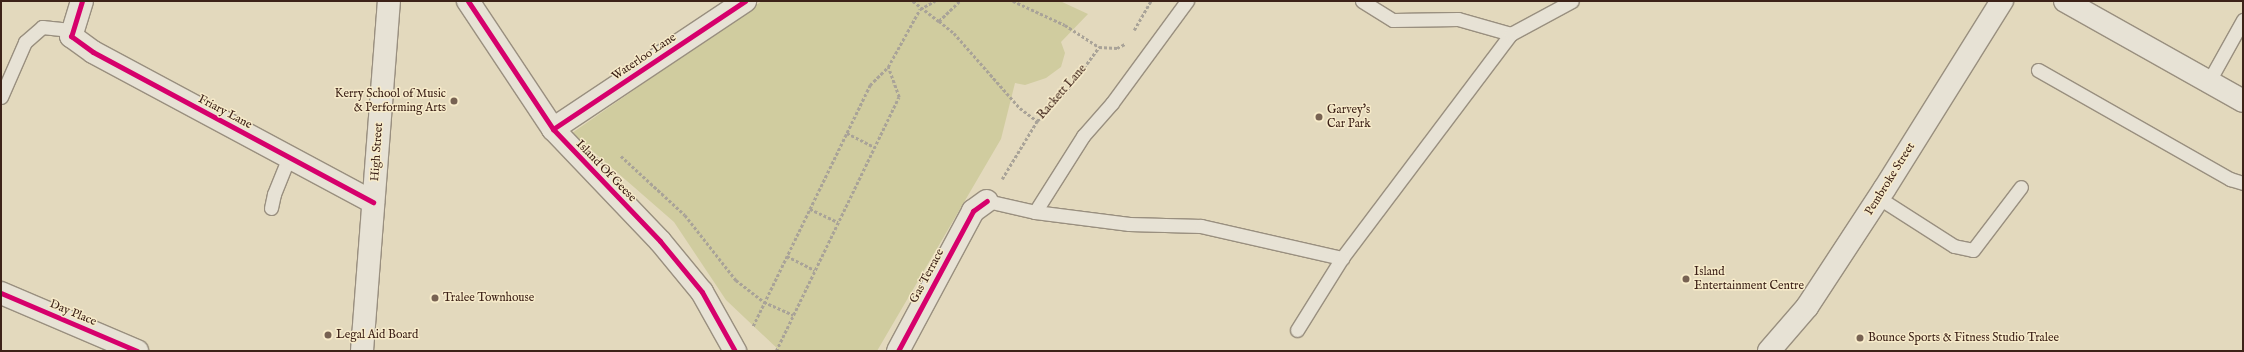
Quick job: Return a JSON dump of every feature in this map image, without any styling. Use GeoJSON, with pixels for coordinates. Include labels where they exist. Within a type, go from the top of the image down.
{"type":"FeatureCollection","features":[{"type":"Feature","properties":{"kind":"street"},"geometry":{"type":"LineString","coordinates":[[72,33],[82,1]]}},
{"type":"Feature","properties":{"kind":"street","name":"High Street"},"geometry":{"type":"LineString","coordinates":[[362,351],[389,1]]}},
{"type":"Feature","properties":{"kind":"street","name":"Island Of Geese"},"geometry":{"type":"LineString","coordinates":[[468,1],[553,130],[580,160],[660,241],[702,292],[734,351]]}},
{"type":"Feature","properties":{"kind":"street","name":"Waterloo Lane"},"geometry":{"type":"LineString","coordinates":[[553,130],[745,1]]}},
{"type":"Feature","properties":{"kind":"street","name":"Pembroke Street"},"geometry":{"type":"LineString","coordinates":[[1769,351],[1806,307],[1879,198],[2002,1]]}},
{"type":"Feature","properties":{"kind":"street"},"geometry":{"type":"LineString","coordinates":[[2065,1],[2243,101]]}},
{"type":"Feature","properties":{"kind":"street","name":"Friary Lane"},"geometry":{"type":"LineString","coordinates":[[72,33],[92,52],[373,202]]}},
{"type":"Feature","properties":{"kind":"street","name":"Gas Terrace"},"geometry":{"type":"LineString","coordinates":[[898,351],[986,198]]}},
{"type":"Feature","properties":{"kind":"street","name":"Day Place"},"geometry":{"type":"LineString","coordinates":[[1,293],[138,351]]}},
{"type":"Feature","properties":{"kind":"lane"},"geometry":{"type":"LineString","coordinates":[[1035,212],[1083,136],[1112,103],[1186,1]]}},
{"type":"Feature","properties":{"kind":"lane"},"geometry":{"type":"LineString","coordinates":[[1362,1],[1393,20],[1458,19],[1511,34]]}},
{"type":"Feature","properties":{"kind":"lane"},"geometry":{"type":"LineString","coordinates":[[1297,330],[1342,258],[1511,34],[1572,1]]}},
{"type":"Feature","properties":{"kind":"lane"},"geometry":{"type":"LineString","coordinates":[[2209,81],[2243,20]]}},
{"type":"Feature","properties":{"kind":"lane"},"geometry":{"type":"LineString","coordinates":[[1,97],[25,42],[42,26],[72,33]]}},
{"type":"Feature","properties":{"kind":"lane"},"geometry":{"type":"LineString","coordinates":[[2038,70],[2230,180],[2243,183]]}},
{"type":"Feature","properties":{"kind":"lane"},"geometry":{"type":"LineString","coordinates":[[270,208],[289,157]]}},
{"type":"Feature","properties":{"kind":"lane"},"geometry":{"type":"LineString","coordinates":[[1879,198],[1954,246],[1973,250],[2021,187]]}},
{"type":"Feature","properties":{"kind":"lane"},"geometry":{"type":"LineString","coordinates":[[986,198],[1035,212],[1129,224],[1201,226],[1342,258]]}},
{"type":"Feature","properties":{"kind":"path"},"geometry":{"type":"LineString","coordinates":[[913,1],[920,9],[954,33],[1020,108],[1037,121]]}},
{"type":"Feature","properties":{"kind":"path"},"geometry":{"type":"LineString","coordinates":[[749,331],[870,85],[888,67],[920,9],[936,1]]}},
{"type":"Feature","properties":{"kind":"path"},"geometry":{"type":"LineString","coordinates":[[939,21],[960,1]]}},
{"type":"Feature","properties":{"kind":"path"},"geometry":{"type":"LineString","coordinates":[[1013,1],[1064,24],[1099,47],[1117,48],[1126,44],[1129,38]]}},
{"type":"Feature","properties":{"kind":"path"},"geometry":{"type":"LineString","coordinates":[[1133,31],[1151,1]]}},
{"type":"Feature","properties":{"kind":"path"},"geometry":{"type":"LineString","coordinates":[[776,351],[899,97],[888,67]]}},
{"type":"Feature","properties":{"kind":"path"},"geometry":{"type":"LineString","coordinates":[[847,133],[875,147]]}},
{"type":"Feature","properties":{"kind":"path"},"geometry":{"type":"LineString","coordinates":[[617,154],[680,210],[704,236],[736,280],[764,302],[793,315]]}},
{"type":"Feature","properties":{"kind":"path"},"geometry":{"type":"LineString","coordinates":[[810,209],[838,222]]}},
{"type":"Feature","properties":{"kind":"path"},"geometry":{"type":"LineString","coordinates":[[787,256],[815,270]]}},
{"type":"Feature","properties":{"kind":"shaded area"},"geometry":{"type":"Polygon","coordinates":[[[762,1],[1060,1],[1088,14],[1061,42],[1065,53],[1061,67],[1046,78],[1025,85],[1015,83],[1001,139],[877,351],[780,351],[726,300],[674,222],[572,133],[762,1]]]}},
{"type":"Feature","properties":{"kind":"cycle path"},"geometry":{"type":"LineString","coordinates":[[82,1],[71,36],[93,52],[373,202]]}},
{"type":"Feature","properties":{"kind":"cycle path"},"geometry":{"type":"LineString","coordinates":[[468,1],[553,129],[660,241],[702,292],[735,351]]}},
{"type":"Feature","properties":{"kind":"cycle path"},"geometry":{"type":"LineString","coordinates":[[553,129],[745,1]]}},
{"type":"Feature","properties":{"kind":"cycle path"},"geometry":{"type":"LineString","coordinates":[[898,351],[973,211],[987,201]]}},
{"type":"Feature","properties":{"kind":"cycle path"},"geometry":{"type":"LineString","coordinates":[[1,293],[137,351]]}},
{"type":"Feature","properties":{"kind":"place","name":"Kerry School of Music & Performing Arts"},"geometry":{"type":"Point","coordinates":[454,101]}},
{"type":"Feature","properties":{"kind":"place","name":"Garvey's Car Park"},"geometry":{"type":"Point","coordinates":[1319,117]}},
{"type":"Feature","properties":{"kind":"place","name":"Island Entertainment Centre"},"geometry":{"type":"Point","coordinates":[1686,279]}},
{"type":"Feature","properties":{"kind":"place","name":"Tralee Townhouse"},"geometry":{"type":"Point","coordinates":[435,298]}},
{"type":"Feature","properties":{"kind":"place","name":"Legal Aid Board"},"geometry":{"type":"Point","coordinates":[328,335]}},
{"type":"Feature","properties":{"kind":"place","name":"Bounce Sports & Fitness Studio Tralee"},"geometry":{"type":"Point","coordinates":[1860,338]}}]}
